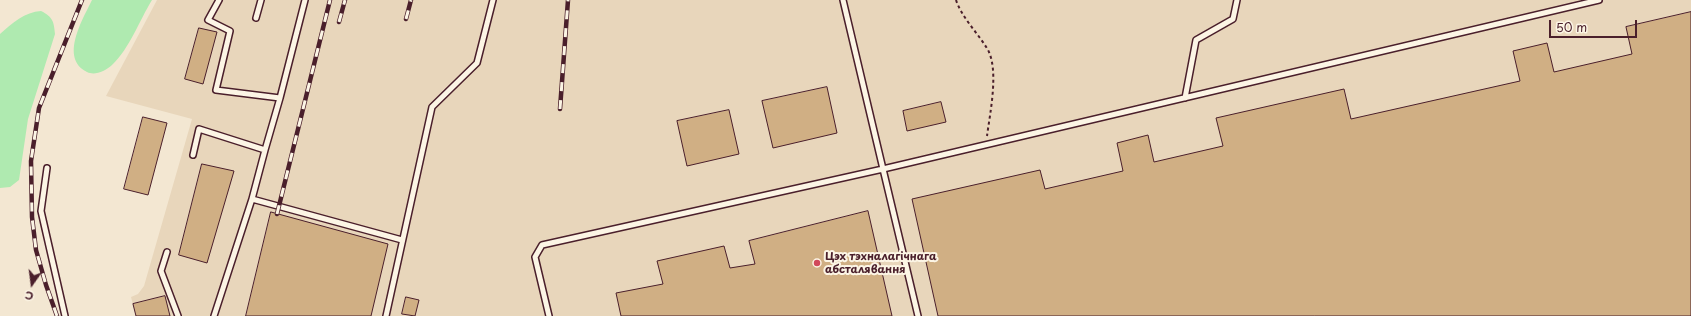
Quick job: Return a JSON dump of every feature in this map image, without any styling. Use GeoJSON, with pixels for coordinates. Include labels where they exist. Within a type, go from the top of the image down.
{"type":"FeatureCollection","features":[{"type":"Feature","properties":{"kind":"lane"},"geometry":{"type":"LineString","coordinates":[[219,0],[208,20],[230,31],[216,90],[280,98]]}},
{"type":"Feature","properties":{"kind":"lane"},"geometry":{"type":"LineString","coordinates":[[256,18],[261,0]]}},
{"type":"Feature","properties":{"kind":"lane"},"geometry":{"type":"LineString","coordinates":[[214,316],[252,199],[305,0]]}},
{"type":"Feature","properties":{"kind":"lane"},"geometry":{"type":"LineString","coordinates":[[386,316],[432,106],[477,63],[494,0]]}},
{"type":"Feature","properties":{"kind":"lane"},"geometry":{"type":"LineString","coordinates":[[843,0],[918,316]]}},
{"type":"Feature","properties":{"kind":"lane"},"geometry":{"type":"LineString","coordinates":[[1185,98],[1196,40],[1233,19],[1237,0]]}},
{"type":"Feature","properties":{"kind":"lane"},"geometry":{"type":"LineString","coordinates":[[548,316],[535,257],[542,244],[883,169],[1599,0]]}},
{"type":"Feature","properties":{"kind":"lane"},"geometry":{"type":"LineString","coordinates":[[193,156],[199,129],[265,150]]}},
{"type":"Feature","properties":{"kind":"lane"},"geometry":{"type":"LineString","coordinates":[[46,168],[41,211],[65,316]]}},
{"type":"Feature","properties":{"kind":"lane"},"geometry":{"type":"LineString","coordinates":[[252,199],[402,240]]}},
{"type":"Feature","properties":{"kind":"lane"},"geometry":{"type":"LineString","coordinates":[[167,252],[161,271],[178,316]]}},
{"type":"Feature","properties":{"kind":"path"},"geometry":{"type":"LineString","coordinates":[[956,0],[970,25],[988,51],[990,58],[994,80],[986,145]]}},
{"type":"Feature","properties":{"kind":"shaded area"},"geometry":{"type":"Polygon","coordinates":[[[157,0],[1691,0],[1691,316],[136,316],[131,297],[138,294],[144,286],[192,119],[106,96],[157,0]]]}},
{"type":"Feature","properties":{"kind":"green space"},"geometry":{"type":"Polygon","coordinates":[[[92,0],[152,0],[124,51],[112,65],[106,69],[100,72],[90,73],[79,66],[75,58],[74,48],[79,27],[92,0]]]}},
{"type":"Feature","properties":{"kind":"green space"},"geometry":{"type":"Polygon","coordinates":[[[41,11],[48,15],[52,20],[55,34],[28,119],[19,180],[10,187],[0,188],[0,34],[24,16],[41,11]]]}},
{"type":"Feature","properties":{"kind":"building"},"geometry":{"type":"Polygon","coordinates":[[[1691,12],[1691,316],[938,316],[912,199],[1040,170],[1045,189],[1123,171],[1117,143],[1148,135],[1154,162],[1223,146],[1216,118],[1344,89],[1351,119],[1520,81],[1513,51],[1547,43],[1554,72],[1632,54],[1626,27],[1691,12]]]}},
{"type":"Feature","properties":{"kind":"building"},"geometry":{"type":"Polygon","coordinates":[[[199,28],[217,32],[203,84],[185,79],[199,28]]]}},
{"type":"Feature","properties":{"kind":"building"},"geometry":{"type":"Polygon","coordinates":[[[827,87],[837,133],[773,148],[762,101],[827,87]]]}},
{"type":"Feature","properties":{"kind":"building"},"geometry":{"type":"Polygon","coordinates":[[[941,102],[946,122],[907,131],[903,111],[941,102]]]}},
{"type":"Feature","properties":{"kind":"building"},"geometry":{"type":"Polygon","coordinates":[[[729,110],[739,154],[687,166],[677,121],[729,110]]]}},
{"type":"Feature","properties":{"kind":"building"},"geometry":{"type":"Polygon","coordinates":[[[143,117],[167,123],[148,195],[124,189],[143,117]]]}},
{"type":"Feature","properties":{"kind":"building"},"geometry":{"type":"Polygon","coordinates":[[[202,164],[234,171],[207,263],[179,255],[202,164]]]}},
{"type":"Feature","properties":{"kind":"building","name":"Цэх тэхналагічнага абсталявання"},"geometry":{"type":"Polygon","coordinates":[[[868,211],[892,316],[621,316],[616,293],[663,284],[657,261],[724,246],[730,268],[755,264],[749,241],[868,211]]]}},
{"type":"Feature","properties":{"kind":"building"},"geometry":{"type":"Polygon","coordinates":[[[271,212],[388,244],[371,316],[246,316],[271,212]]]}},
{"type":"Feature","properties":{"kind":"building"},"geometry":{"type":"Polygon","coordinates":[[[165,296],[170,316],[136,316],[133,304],[165,296]]]}},
{"type":"Feature","properties":{"kind":"building"},"geometry":{"type":"Polygon","coordinates":[[[406,297],[419,300],[415,316],[402,314],[406,297]]]}},
{"type":"Feature","properties":{"kind":"railway"},"geometry":{"type":"LineString","coordinates":[[57,316],[36,250],[32,217],[31,161],[39,108],[82,0]]}},
{"type":"Feature","properties":{"kind":"railway"},"geometry":{"type":"LineString","coordinates":[[277,214],[330,0]]}},
{"type":"Feature","properties":{"kind":"railway"},"geometry":{"type":"LineString","coordinates":[[339,22],[345,0]]}},
{"type":"Feature","properties":{"kind":"railway"},"geometry":{"type":"LineString","coordinates":[[406,19],[411,0]]}},
{"type":"Feature","properties":{"kind":"railway"},"geometry":{"type":"LineString","coordinates":[[560,109],[568,0]]}},
{"type":"Feature","properties":{"kind":"place","name":"Цэх тэхналагічнага абсталявання"},"geometry":{"type":"Point","coordinates":[817,263]}}]}
